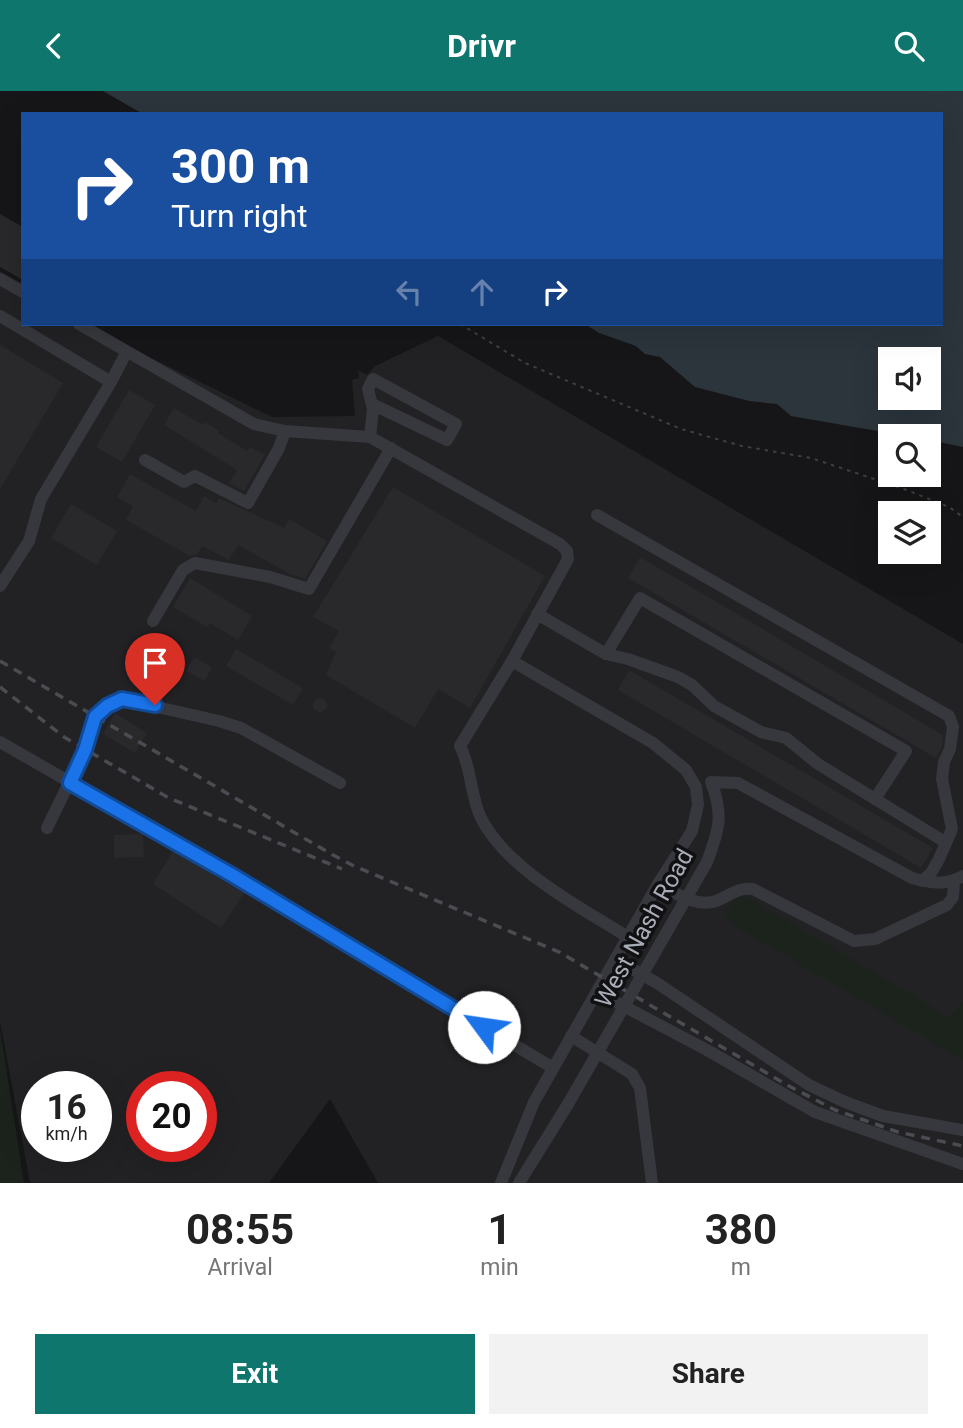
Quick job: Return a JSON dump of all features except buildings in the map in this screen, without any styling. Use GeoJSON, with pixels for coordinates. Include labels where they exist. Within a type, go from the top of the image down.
{"type":"FeatureCollection","features":[{"type":"Feature","properties":{"kind":"street"},"geometry":{"type":"LineString","coordinates":[[0,278],[21,291]]}},
{"type":"Feature","properties":{"kind":"street"},"geometry":{"type":"LineString","coordinates":[[0,316],[111,382]]}},
{"type":"Feature","properties":{"kind":"street"},"geometry":{"type":"LineString","coordinates":[[82,326],[254,424],[285,431],[370,437],[560,544],[567,551],[568,559],[512,661],[460,746],[467,760],[480,814],[497,842],[555,891],[629,939]]}},
{"type":"Feature","properties":{"kind":"street"},"geometry":{"type":"LineString","coordinates":[[0,586],[29,541],[41,499],[126,353]]}},
{"type":"Feature","properties":{"kind":"street"},"geometry":{"type":"LineString","coordinates":[[370,437],[372,404],[368,389],[373,379],[456,424],[447,440],[372,404]]}},
{"type":"Feature","properties":{"kind":"street"},"geometry":{"type":"LineString","coordinates":[[145,460],[184,482],[195,476],[248,503],[279,448],[285,431]]}},
{"type":"Feature","properties":{"kind":"street"},"geometry":{"type":"LineString","coordinates":[[153,621],[183,570],[195,563],[270,577],[309,589],[391,448]]}},
{"type":"Feature","properties":{"kind":"street"},"geometry":{"type":"LineString","coordinates":[[597,515],[949,716],[953,727],[942,779],[952,829],[931,873],[922,881]]}},
{"type":"Feature","properties":{"kind":"street"},"geometry":{"type":"LineString","coordinates":[[606,654],[640,598],[906,751],[876,799]]}},
{"type":"Feature","properties":{"kind":"street"},"geometry":{"type":"LineString","coordinates":[[537,614],[606,654],[678,677],[692,685],[714,706],[761,732],[786,738],[818,764],[945,842]]}},
{"type":"Feature","properties":{"kind":"street"},"geometry":{"type":"LineString","coordinates":[[501,1183],[534,1102],[658,884],[692,831],[698,805],[696,787],[686,770],[653,743],[512,661]]}},
{"type":"Feature","properties":{"kind":"street"},"geometry":{"type":"LineString","coordinates":[[47,828],[85,750],[95,717],[107,706],[122,699],[241,728],[340,783]]}},
{"type":"Feature","properties":{"kind":"street"},"geometry":{"type":"LineString","coordinates":[[0,742],[232,875],[553,1068]]}},
{"type":"Feature","properties":{"kind":"street"},"geometry":{"type":"LineString","coordinates":[[686,770],[702,772],[711,782],[738,783],[901,873],[922,881],[938,883],[959,878]]}},
{"type":"Feature","properties":{"kind":"street","name":"West Nash Road"},"geometry":{"type":"LineString","coordinates":[[519,1183],[568,1104],[707,862],[721,819],[717,796],[711,782]]}},
{"type":"Feature","properties":{"kind":"street"},"geometry":{"type":"LineString","coordinates":[[658,884],[701,902],[716,901],[737,890],[753,889],[854,941],[875,939],[947,905],[953,897],[959,878]]}},
{"type":"Feature","properties":{"kind":"street"},"geometry":{"type":"LineString","coordinates":[[616,960],[657,983],[771,1061],[821,1091],[883,1116],[963,1130]]}},
{"type":"Feature","properties":{"kind":"street"},"geometry":{"type":"LineString","coordinates":[[595,995],[612,1000],[707,1050],[815,1112],[963,1164]]}},
{"type":"Feature","properties":{"kind":"street"},"geometry":{"type":"LineString","coordinates":[[571,1036],[632,1074],[640,1088],[652,1183]]}},
{"type":"Feature","properties":{"kind":"path"},"geometry":{"type":"LineString","coordinates":[[463,326],[525,363],[681,429],[742,446],[811,458],[915,493],[949,507],[963,517]]}},
{"type":"Feature","properties":{"kind":"shaded area"},"geometry":{"type":"Polygon","coordinates":[[[103,91],[963,91],[963,447],[941,442],[941,424],[878,424],[878,431],[791,416],[777,404],[749,401],[695,387],[660,357],[645,354],[636,346],[599,333],[588,326],[943,326],[943,112],[140,112],[103,91]]]}},
{"type":"Feature","properties":{"kind":"shaded area"},"geometry":{"type":"Polygon","coordinates":[[[0,271],[21,283],[21,326],[94,326],[145,355],[272,417],[355,416],[352,380],[359,378],[358,370],[367,375],[375,366],[438,336],[963,644],[963,1003],[951,1018],[963,1026],[963,1183],[378,1183],[330,1099],[269,1183],[30,1183],[26,1162],[112,1162],[112,1071],[21,1071],[21,1134],[0,1021],[0,271]]]}},
{"type":"Feature","properties":{"kind":"shaded area"},"geometry":{"type":"Polygon","coordinates":[[[745,896],[951,1018],[963,1003],[963,1060],[738,928],[728,919],[726,912],[738,897],[745,896]]]}},
{"type":"Feature","properties":{"kind":"shaded area"},"geometry":{"type":"Polygon","coordinates":[[[0,1029],[24,1183],[0,1183],[0,1029]]]}},
{"type":"Feature","properties":{"kind":"railway"},"geometry":{"type":"LineString","coordinates":[[0,661],[333,855],[559,952],[835,1110],[898,1132],[963,1146]]}},
{"type":"Feature","properties":{"kind":"railway"},"geometry":{"type":"LineString","coordinates":[[0,687],[64,737],[169,798],[342,869]]}},
{"type":"Feature","properties":{"kind":"route"},"geometry":{"type":"LineString","coordinates":[[155,705],[122,699],[114,701],[95,717],[85,750],[70,783],[232,875],[484,1027]]}}]}
